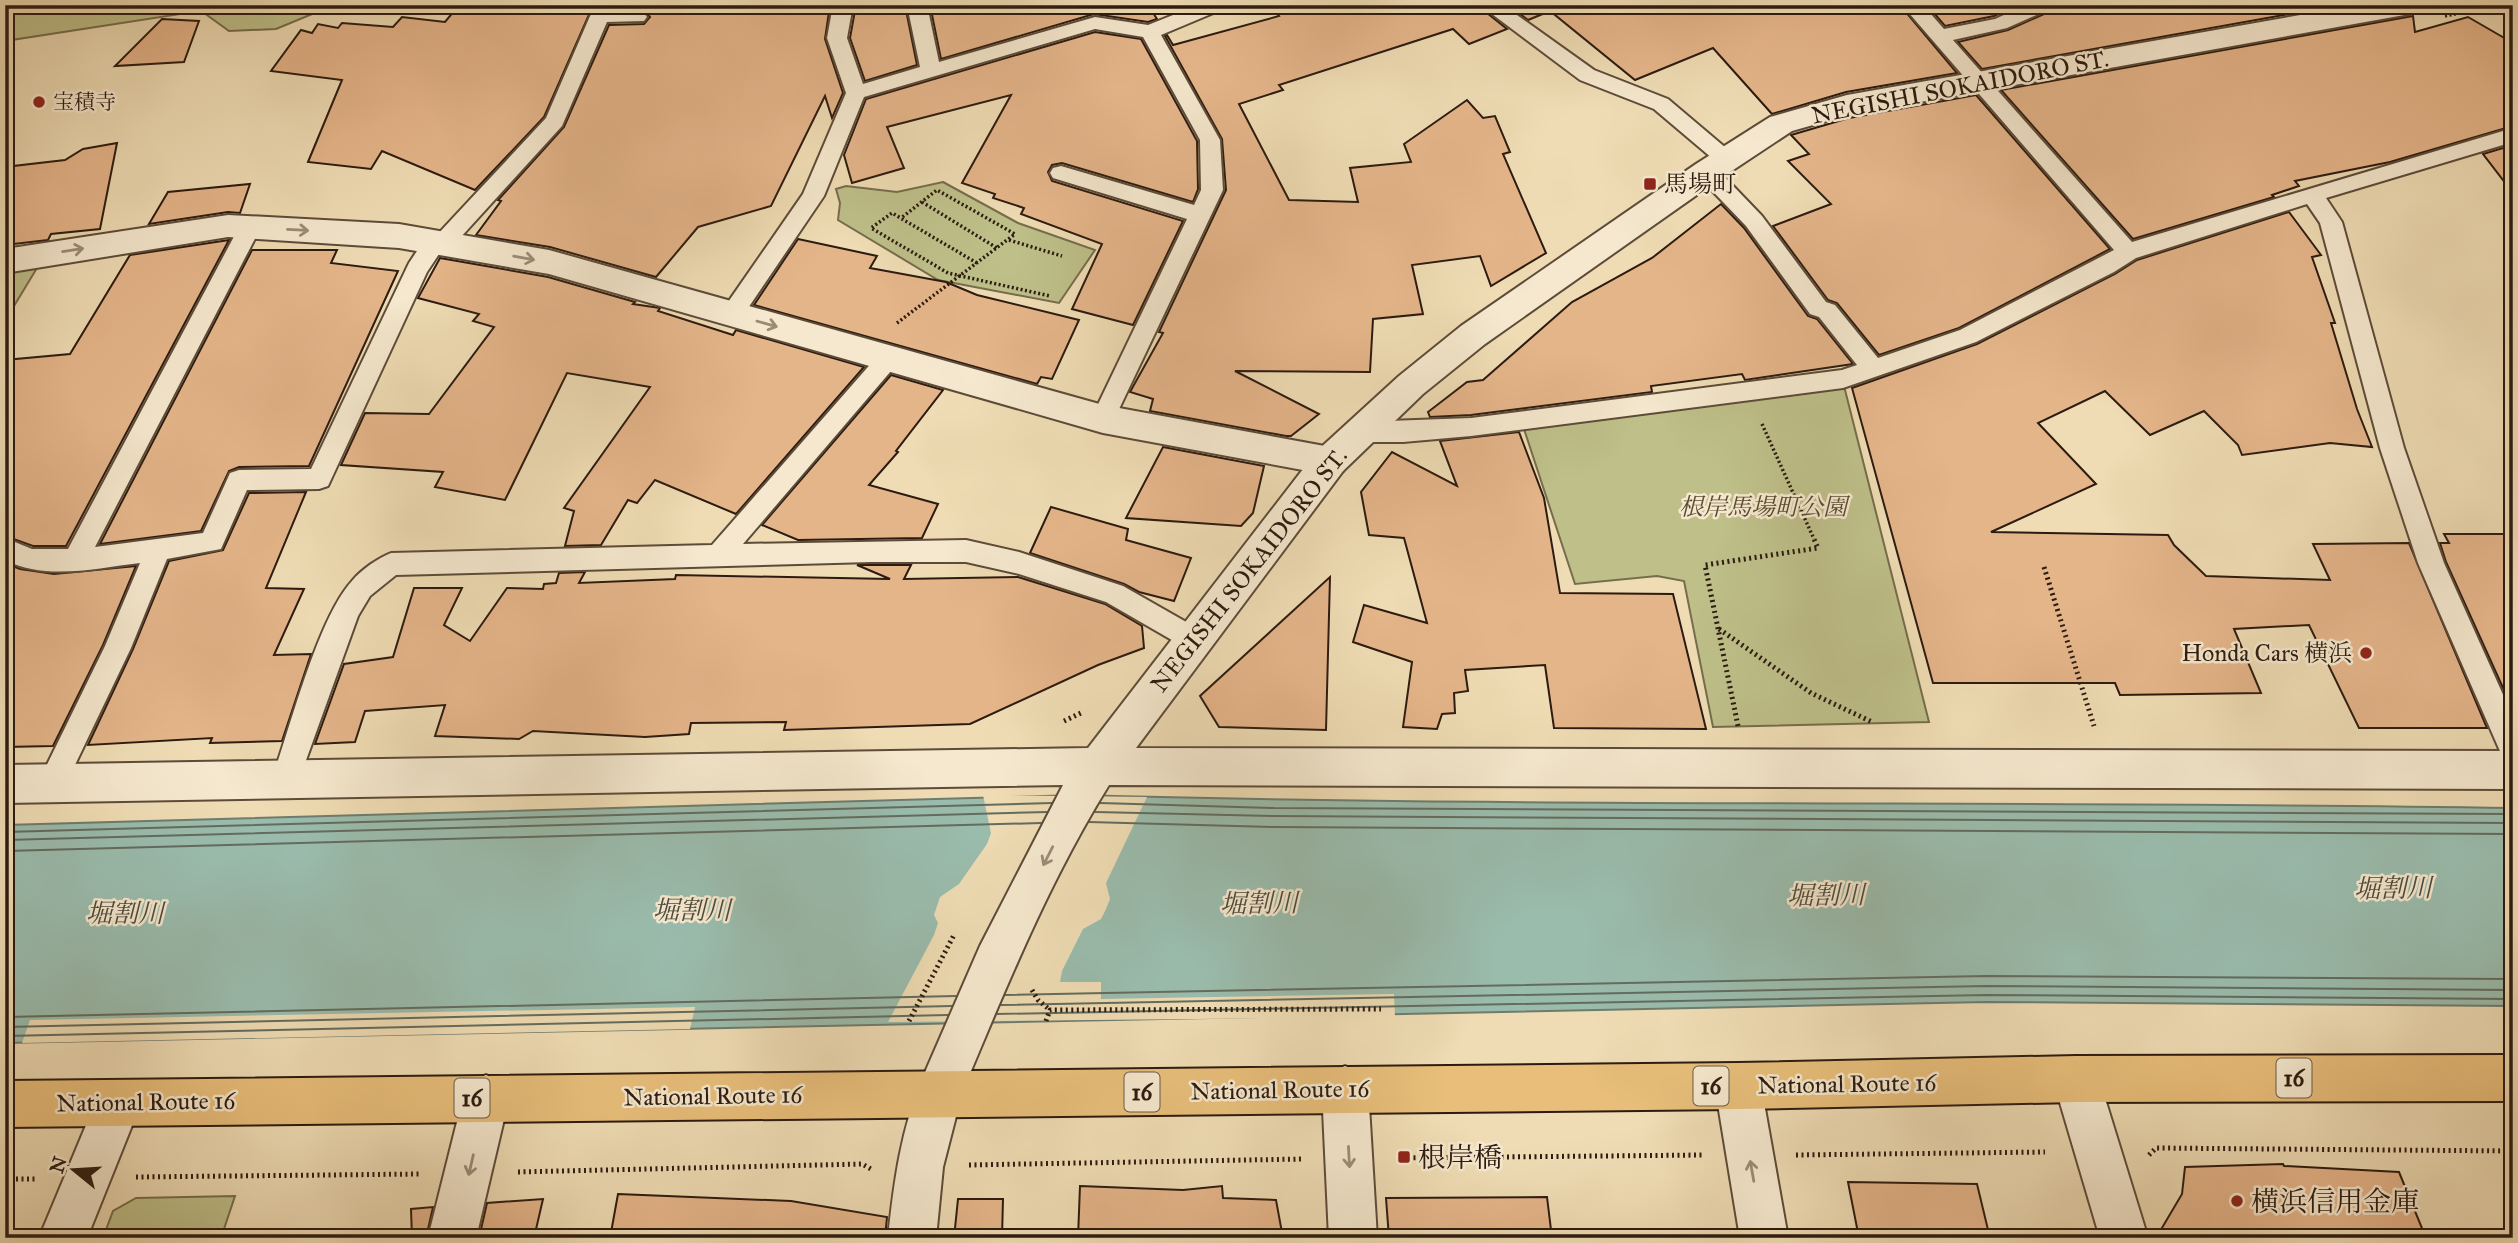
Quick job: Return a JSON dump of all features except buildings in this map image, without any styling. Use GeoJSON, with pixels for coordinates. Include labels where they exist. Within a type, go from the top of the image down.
{"type":"FeatureCollection","features":[{"type":"Feature","properties":{"kind":"highway","name":"National Route 16"},"geometry":{"type":"LineString","coordinates":[[5,1104],[1738,1086],[2076,1079],[2513,1078]]}},
{"type":"Feature","properties":{"kind":"street","name":"NEGISHI SOKAIDORO ST."},"geometry":{"type":"LineString","coordinates":[[912,1238],[919,1167],[940,1094],[966,1022],[1088,781],[1193,639],[1331,461],[1411,385],[1473,335],[1781,124],[1847,105],[2410,5]]}},
{"type":"Feature","properties":{"kind":"street"},"geometry":{"type":"LineString","coordinates":[[5,261],[228,226],[399,236],[549,262],[1103,419],[1331,461]]}},
{"type":"Feature","properties":{"kind":"street"},"geometry":{"type":"LineString","coordinates":[[5,784],[286,779],[1088,781],[2513,770]]}},
{"type":"Feature","properties":{"kind":"street"},"geometry":{"type":"LineString","coordinates":[[2076,1079],[2124,1238]]}},
{"type":"Feature","properties":{"kind":"street"},"geometry":{"type":"LineString","coordinates":[[1738,1086],[1764,1238]]}},
{"type":"Feature","properties":{"kind":"street"},"geometry":{"type":"LineString","coordinates":[[1345,1089],[1353,1238]]}},
{"type":"Feature","properties":{"kind":"street"},"geometry":{"type":"LineString","coordinates":[[452,1238],[486,1098]]}},
{"type":"Feature","properties":{"kind":"street"},"geometry":{"type":"LineString","coordinates":[[63,1238],[118,1102]]}},
{"type":"Feature","properties":{"kind":"lane"},"geometry":{"type":"LineString","coordinates":[[732,314],[813,196],[856,93],[837,38],[843,5]]}},
{"type":"Feature","properties":{"kind":"lane"},"geometry":{"type":"LineString","coordinates":[[916,5],[931,72]]}},
{"type":"Feature","properties":{"kind":"lane"},"geometry":{"type":"LineString","coordinates":[[856,93],[931,72],[1091,14],[1150,32],[1216,5]]}},
{"type":"Feature","properties":{"kind":"lane"},"geometry":{"type":"LineString","coordinates":[[1490,5],[1587,75],[1661,104],[1717,166],[1754,222],[1818,308],[1827,311],[1873,368]]}},
{"type":"Feature","properties":{"kind":"lane"},"geometry":{"type":"LineString","coordinates":[[1912,5],[2128,252]]}},
{"type":"Feature","properties":{"kind":"lane"},"geometry":{"type":"LineString","coordinates":[[1939,36],[2000,24],[2043,5]]}},
{"type":"Feature","properties":{"kind":"lane"},"geometry":{"type":"LineString","coordinates":[[5,548],[29,560],[75,560],[212,542],[239,480],[319,479],[416,269],[555,121],[600,16],[637,17]]}},
{"type":"Feature","properties":{"kind":"lane"},"geometry":{"type":"LineString","coordinates":[[1103,419],[1212,190],[1210,140],[1150,32]]}},
{"type":"Feature","properties":{"kind":"lane"},"geometry":{"type":"LineString","coordinates":[[1360,432],[1471,427],[1843,379],[1968,336],[2106,266],[2128,252],[2513,135]]}},
{"type":"Feature","properties":{"kind":"lane"},"geometry":{"type":"LineString","coordinates":[[1061,173],[1201,215]]}},
{"type":"Feature","properties":{"kind":"lane"},"geometry":{"type":"LineString","coordinates":[[2312,195],[2331,222],[2392,448],[2431,563],[2513,749]]}},
{"type":"Feature","properties":{"kind":"lane"},"geometry":{"type":"LineString","coordinates":[[75,560],[250,227]]}},
{"type":"Feature","properties":{"kind":"lane"},"geometry":{"type":"LineString","coordinates":[[719,554],[877,355]]}},
{"type":"Feature","properties":{"kind":"lane"},"geometry":{"type":"LineString","coordinates":[[52,783],[118,648],[158,550]]}},
{"type":"Feature","properties":{"kind":"lane"},"geometry":{"type":"LineString","coordinates":[[286,779],[332,644],[347,610],[361,588],[391,564],[719,554],[966,551],[1019,563],[1114,594],[1193,639]]}},
{"type":"Feature","properties":{"kind":"path"},"geometry":{"type":"LineString","coordinates":[[877,355],[882,334],[1015,234],[937,190],[901,218]]}},
{"type":"Feature","properties":{"kind":"path"},"geometry":{"type":"LineString","coordinates":[[922,202],[997,248]]}},
{"type":"Feature","properties":{"kind":"path"},"geometry":{"type":"LineString","coordinates":[[977,263],[892,213],[871,228],[948,273],[1050,296]]}},
{"type":"Feature","properties":{"kind":"path"},"geometry":{"type":"LineString","coordinates":[[1009,240],[1062,256]]}},
{"type":"Feature","properties":{"kind":"path"},"geometry":{"type":"LineString","coordinates":[[1738,723],[1705,565],[1818,548],[1747,392]]}},
{"type":"Feature","properties":{"kind":"path"},"geometry":{"type":"LineString","coordinates":[[2044,567],[2098,736]]}},
{"type":"Feature","properties":{"kind":"path"},"geometry":{"type":"LineString","coordinates":[[1717,628],[1771,669],[1805,690],[1877,724]]}},
{"type":"Feature","properties":{"kind":"path"},"geometry":{"type":"LineString","coordinates":[[1035,980],[1032,990],[1038,1000],[1050,1010],[1381,1009]]}},
{"type":"Feature","properties":{"kind":"path"},"geometry":{"type":"LineString","coordinates":[[1046,1021],[1050,1010]]}},
{"type":"Feature","properties":{"kind":"path"},"geometry":{"type":"LineString","coordinates":[[2156,1148],[2513,1151]]}},
{"type":"Feature","properties":{"kind":"path"},"geometry":{"type":"LineString","coordinates":[[1784,1155],[2045,1152]]}},
{"type":"Feature","properties":{"kind":"path"},"geometry":{"type":"LineString","coordinates":[[1388,1158],[1711,1154]]}},
{"type":"Feature","properties":{"kind":"path"},"geometry":{"type":"LineString","coordinates":[[957,1166],[1304,1159]]}},
{"type":"Feature","properties":{"kind":"path"},"geometry":{"type":"LineString","coordinates":[[517,1172],[862,1164],[872,1171]]}},
{"type":"Feature","properties":{"kind":"path"},"geometry":{"type":"LineString","coordinates":[[5,1179],[424,1174]]}},
{"type":"Feature","properties":{"kind":"green space"},"geometry":{"type":"Polygon","coordinates":[[[5,5],[187,5],[187,13],[5,41],[5,5]]]}},
{"type":"Feature","properties":{"kind":"green space"},"geometry":{"type":"Polygon","coordinates":[[[200,5],[334,5],[276,29],[229,31],[200,10],[200,5]]]}},
{"type":"Feature","properties":{"kind":"green space"},"geometry":{"type":"Polygon","coordinates":[[[943,182],[1018,223],[1095,250],[1059,303],[938,280],[838,220],[840,203],[836,189],[846,186],[897,192],[943,182]]]}},
{"type":"Feature","properties":{"kind":"green space"},"geometry":{"type":"Polygon","coordinates":[[[40,263],[5,321],[5,270],[40,263]]]}},
{"type":"Feature","properties":{"kind":"green space","name":"根岸馬場町公園"},"geometry":{"type":"Polygon","coordinates":[[[1844,386],[1929,722],[1713,727],[1684,581],[1657,576],[1575,584],[1524,429],[1844,386]]]}},
{"type":"Feature","properties":{"kind":"green space"},"geometry":{"type":"Polygon","coordinates":[[[235,1196],[221,1238],[103,1238],[113,1211],[136,1198],[235,1196]]]}},
{"type":"Feature","properties":{"kind":"water","name":"堀割川"},"geometry":{"type":"Polygon","coordinates":[[[1079,795],[1617,803],[2513,808],[2513,1006],[1986,1002],[5,1043],[5,825],[1079,795]]]}},
{"type":"Feature","properties":{"kind":"pier"},"geometry":{"type":"Polygon","coordinates":[[[983,795],[1147,797],[1106,883],[1110,899],[1106,909],[1101,919],[1083,929],[1062,971],[1060,982],[1101,982],[1101,999],[1394,994],[1395,1017],[888,1022],[934,935],[938,923],[934,915],[940,897],[959,884],[987,844],[991,833],[983,795]]]}},
{"type":"Feature","properties":{"kind":"pier"},"geometry":{"type":"Polygon","coordinates":[[[695,1007],[690,1029],[22,1043],[30,1020],[695,1007]]]}},
{"type":"Feature","properties":{"kind":"place","name":"宝積寺"},"geometry":{"type":"Point","coordinates":[39,102]}},
{"type":"Feature","properties":{"kind":"place","name":"馬場町"},"geometry":{"type":"Point","coordinates":[1650,184]}},
{"type":"Feature","properties":{"kind":"place","name":"Honda Cars 横浜"},"geometry":{"type":"Point","coordinates":[2366,653]}},
{"type":"Feature","properties":{"kind":"place","name":"根岸橋"},"geometry":{"type":"Point","coordinates":[1404,1157]}},
{"type":"Feature","properties":{"kind":"place","name":"横浜信用金庫"},"geometry":{"type":"Point","coordinates":[2237,1201]}}]}
